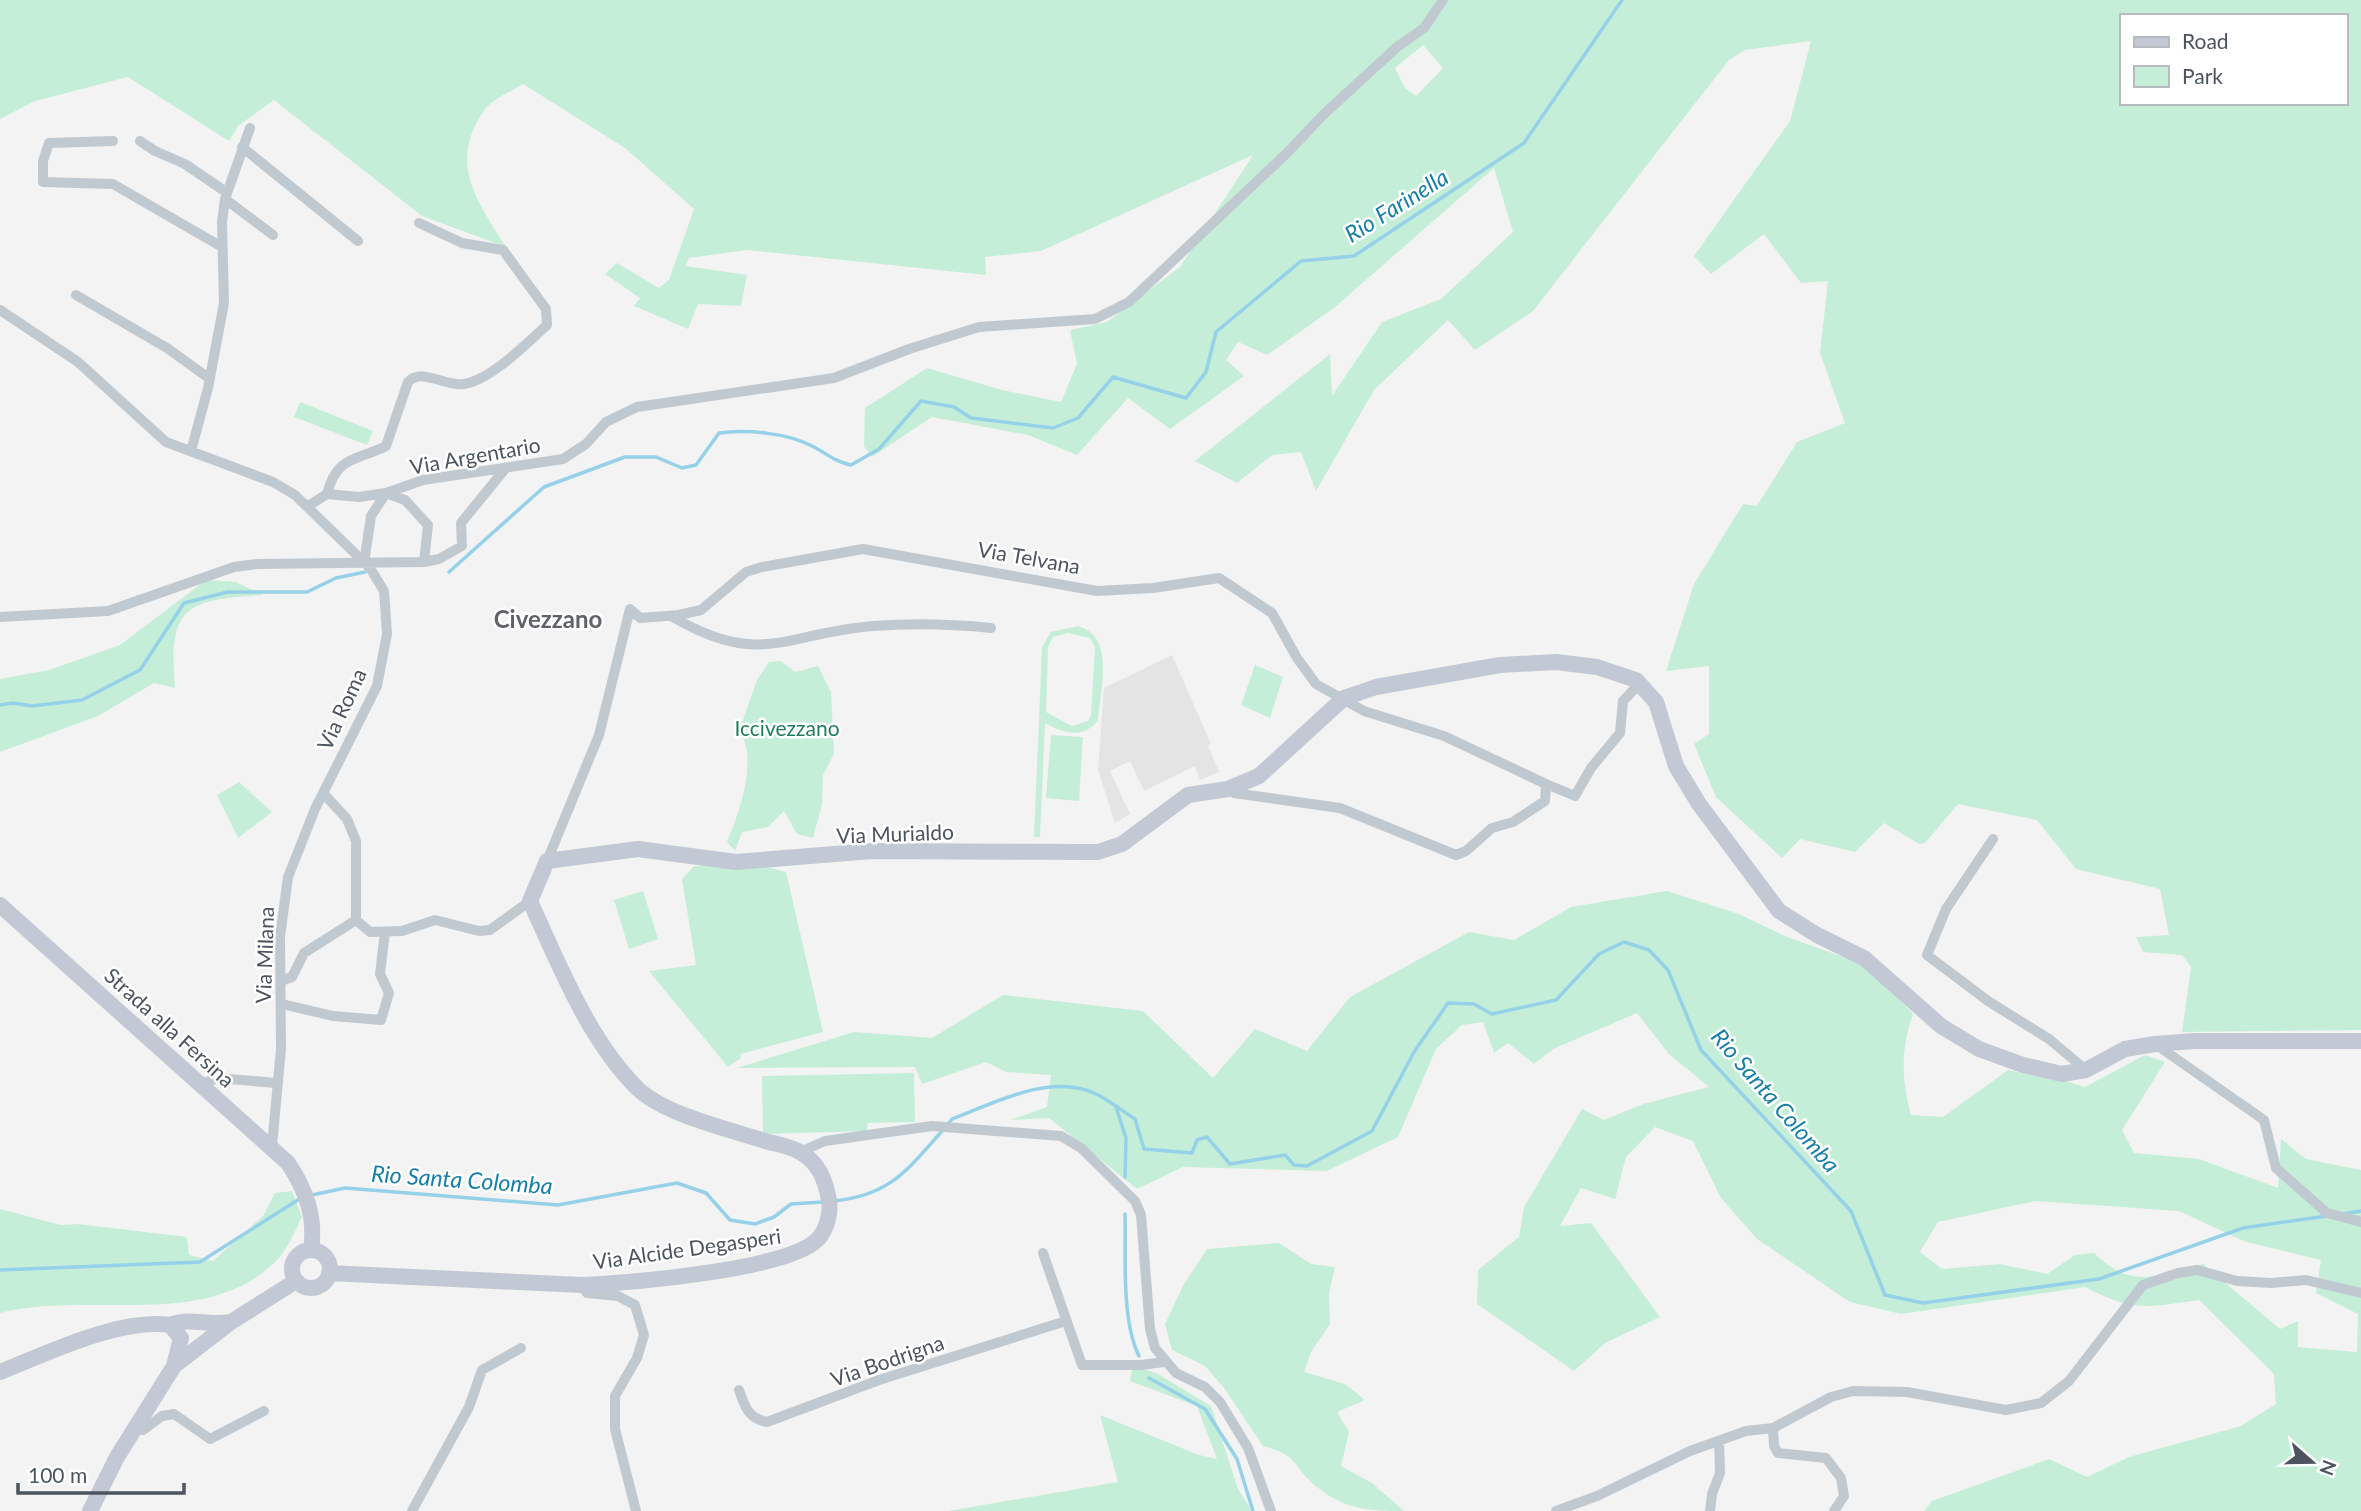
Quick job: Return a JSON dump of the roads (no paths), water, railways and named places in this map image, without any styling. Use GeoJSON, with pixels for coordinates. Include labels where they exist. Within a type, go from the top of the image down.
{"type":"FeatureCollection","features":[{"type":"Feature","properties":{"kind":"street","name":"Via Argentario"},"geometry":{"type":"LineString","coordinates":[[364,563],[372,516],[386,493],[423,480],[563,459],[586,444],[606,422],[637,407],[834,378],[909,349],[979,327],[1068,323],[1095,319],[1129,302],[1388,56],[1424,28],[1443,0]]}},
{"type":"Feature","properties":{"kind":"street"},"geometry":{"type":"LineString","coordinates":[[191,451],[224,303],[222,247],[225,195],[250,128]]}},
{"type":"Feature","properties":{"kind":"street"},"geometry":{"type":"LineString","coordinates":[[113,141],[49,143],[43,161],[43,182],[113,184],[222,247]]}},
{"type":"Feature","properties":{"kind":"street"},"geometry":{"type":"LineString","coordinates":[[140,141],[185,164],[272,235]]}},
{"type":"Feature","properties":{"kind":"street"},"geometry":{"type":"LineString","coordinates":[[242,147],[358,241]]}},
{"type":"Feature","properties":{"kind":"street"},"geometry":{"type":"LineString","coordinates":[[308,506],[327,494],[340,465],[361,454],[373,453],[387,446],[408,382],[413,376],[420,375],[462,384],[479,379],[547,325],[546,309],[503,250],[462,243],[419,223]]}},
{"type":"Feature","properties":{"kind":"street"},"geometry":{"type":"LineString","coordinates":[[76,295],[167,348],[209,379]]}},
{"type":"Feature","properties":{"kind":"street","name":"Via Roma"},"geometry":{"type":"LineString","coordinates":[[0,310],[78,362],[166,442],[273,482],[308,506],[380,581],[384,591],[387,634],[377,686],[323,793]]}},
{"type":"Feature","properties":{"kind":"street"},"geometry":{"type":"LineString","coordinates":[[0,617],[108,611],[234,567],[257,564],[424,562],[439,559],[462,546],[461,523],[505,469]]}},
{"type":"Feature","properties":{"kind":"street"},"geometry":{"type":"LineString","coordinates":[[327,494],[359,497],[386,493],[405,500],[428,525],[424,562]]}},
{"type":"Feature","properties":{"kind":"street","name":"Via Telvana"},"geometry":{"type":"LineString","coordinates":[[530,901],[599,735],[630,609],[640,618],[701,610],[746,572],[791,560],[863,549],[1097,591],[1153,588],[1219,578],[1272,613],[1297,658],[1316,684],[1364,711],[1444,736],[1575,796],[1591,768],[1620,733],[1623,701],[1639,684]]}},
{"type":"Feature","properties":{"kind":"street","name":"Via Telvana"},"geometry":{"type":"LineString","coordinates":[[671,616],[715,639],[769,646],[871,626],[941,623],[992,628]]}},
{"type":"Feature","properties":{"kind":"street"},"geometry":{"type":"LineString","coordinates":[[1344,698],[1376,687],[1460,672],[1556,662],[1597,667],[1639,684],[1656,702],[1665,739],[1682,776],[1779,911],[1817,935],[1864,958],[1941,1026],[1979,1049],[2023,1065],[2062,1073],[2086,1070],[2125,1049],[2195,1041],[2361,1041]]}},
{"type":"Feature","properties":{"kind":"street","name":"Via Murialdo"},"geometry":{"type":"LineString","coordinates":[[547,861],[638,849],[736,862],[872,851],[1098,852],[1122,844],[1188,795],[1228,789],[1259,776],[1344,698]]}},
{"type":"Feature","properties":{"kind":"street","name":"Via Murialdo"},"geometry":{"type":"LineString","coordinates":[[1228,789],[1234,793],[1340,808],[1456,855],[1466,851],[1492,828],[1513,822],[1545,801],[1546,784]]}},
{"type":"Feature","properties":{"kind":"street"},"geometry":{"type":"LineString","coordinates":[[323,793],[347,819],[356,841],[356,920],[370,932],[402,931],[435,920],[464,928],[490,930],[530,901]]}},
{"type":"Feature","properties":{"kind":"street","name":"Via Milana"},"geometry":{"type":"LineString","coordinates":[[272,1146],[281,1049],[280,937],[288,877],[323,793]]}},
{"type":"Feature","properties":{"kind":"street"},"geometry":{"type":"LineString","coordinates":[[1993,839],[1946,909],[1927,955],[1988,1001],[2049,1039],[2086,1070]]}},
{"type":"Feature","properties":{"kind":"street","name":"Via Alcide Degasperi"},"geometry":{"type":"LineString","coordinates":[[0,1372],[93,1337],[144,1324],[175,1332],[208,1329],[231,1322],[296,1281],[305,1287],[316,1287],[324,1282],[329,1273],[581,1285],[621,1284],[785,1257],[819,1239],[827,1223],[830,1206],[823,1172],[800,1152],[715,1125],[662,1104],[639,1090],[574,999],[530,901]]}},
{"type":"Feature","properties":{"kind":"street","name":"Strada alla Fersina"},"geometry":{"type":"LineString","coordinates":[[0,905],[288,1163],[304,1188],[312,1217],[311,1243]]}},
{"type":"Feature","properties":{"kind":"street"},"geometry":{"type":"LineString","coordinates":[[281,981],[292,976],[304,953],[356,920]]}},
{"type":"Feature","properties":{"kind":"street"},"geometry":{"type":"LineString","coordinates":[[282,1004],[333,1016],[381,1020],[388,993],[380,974],[385,932]]}},
{"type":"Feature","properties":{"kind":"street"},"geometry":{"type":"LineString","coordinates":[[2155,1044],[2264,1120],[2276,1168],[2327,1213],[2361,1222]]}},
{"type":"Feature","properties":{"kind":"street"},"geometry":{"type":"LineString","coordinates":[[202,1084],[217,1078],[276,1083]]}},
{"type":"Feature","properties":{"kind":"street"},"geometry":{"type":"LineString","coordinates":[[800,1152],[825,1140],[932,1126],[1061,1136],[1081,1148],[1135,1201],[1141,1215],[1150,1329],[1155,1348],[1164,1362],[1176,1373],[1205,1387],[1220,1402],[1248,1448],[1270,1511]]}},
{"type":"Feature","properties":{"kind":"street"},"geometry":{"type":"LineString","coordinates":[[296,1281],[292,1265],[296,1257],[311,1243],[326,1257],[329,1273]]}},
{"type":"Feature","properties":{"kind":"street"},"geometry":{"type":"LineString","coordinates":[[1043,1254],[1082,1365],[1141,1365],[1164,1362]]}},
{"type":"Feature","properties":{"kind":"street"},"geometry":{"type":"LineString","coordinates":[[1556,1511],[1597,1496],[1690,1451],[1746,1432],[1773,1428],[1831,1397],[1853,1391],[1907,1392],[2006,1410],[2041,1403],[2069,1381],[2143,1285],[2178,1273],[2197,1270],[2236,1281],[2271,1283],[2306,1280],[2361,1293]]}},
{"type":"Feature","properties":{"kind":"street","name":"Via Alcide Degasperi"},"geometry":{"type":"LineString","coordinates":[[581,1285],[587,1293],[618,1296],[635,1304],[644,1335],[638,1358],[615,1396],[615,1436],[636,1511]]}},
{"type":"Feature","properties":{"kind":"street","name":"Via Bodrigna"},"geometry":{"type":"LineString","coordinates":[[739,1390],[746,1409],[754,1420],[767,1422],[878,1380],[1066,1321]]}},
{"type":"Feature","properties":{"kind":"street"},"geometry":{"type":"LineString","coordinates":[[90,1511],[134,1428],[174,1366],[208,1329]]}},
{"type":"Feature","properties":{"kind":"street"},"geometry":{"type":"LineString","coordinates":[[174,1366],[175,1332]]}},
{"type":"Feature","properties":{"kind":"street"},"geometry":{"type":"LineString","coordinates":[[412,1511],[469,1407],[482,1370],[521,1348]]}},
{"type":"Feature","properties":{"kind":"street"},"geometry":{"type":"LineString","coordinates":[[134,1428],[143,1430],[162,1416],[174,1413],[210,1439],[264,1411]]}},
{"type":"Feature","properties":{"kind":"street"},"geometry":{"type":"LineString","coordinates":[[1773,1428],[1773,1446],[1778,1453],[1826,1458],[1841,1478],[1844,1496],[1834,1511]]}},
{"type":"Feature","properties":{"kind":"street"},"geometry":{"type":"LineString","coordinates":[[1710,1511],[1712,1494],[1720,1473],[1720,1441]]}},
{"type":"Feature","properties":{"kind":"waterway","name":"Rio Farinella"},"geometry":{"type":"LineString","coordinates":[[449,572],[544,487],[625,457],[656,457],[682,468],[696,465],[719,433],[754,432],[779,435],[812,446],[851,465],[879,449],[921,401],[954,407],[971,418],[1053,428],[1078,418],[1113,377],[1186,398],[1206,372],[1216,332],[1301,261],[1354,256],[1524,143],[1622,0]]}},
{"type":"Feature","properties":{"kind":"waterway","name":"Rio Farinella"},"geometry":{"type":"LineString","coordinates":[[0,705],[13,703],[32,706],[82,700],[140,670],[184,603],[228,592],[307,592],[336,578],[365,572]]}},
{"type":"Feature","properties":{"kind":"waterway","name":"Rio Santa Colomba"},"geometry":{"type":"LineString","coordinates":[[948,1124],[952,1119],[1022,1092],[1059,1086],[1077,1088],[1094,1093],[1135,1119],[1144,1149],[1192,1153],[1197,1140],[1207,1137],[1230,1164],[1285,1155],[1294,1165],[1307,1166],[1372,1131],[1414,1052],[1448,1003],[1474,1004],[1492,1014],[1556,1000],[1599,954],[1624,942],[1649,950],[1668,970],[1701,1050],[1851,1211],[1885,1295],[1923,1303],[2099,1279],[2243,1228],[2327,1216]]}},
{"type":"Feature","properties":{"kind":"waterway"},"geometry":{"type":"LineString","coordinates":[[1116,1107],[1126,1138],[1125,1177]]}},
{"type":"Feature","properties":{"kind":"waterway","name":"Rio Santa Colomba"},"geometry":{"type":"LineString","coordinates":[[834,1201],[854,1198],[884,1186],[908,1168],[943,1130]]}},
{"type":"Feature","properties":{"kind":"waterway","name":"Rio Santa Colomba"},"geometry":{"type":"LineString","coordinates":[[312,1195],[345,1188],[558,1205],[677,1183],[706,1193],[730,1220],[755,1224],[774,1217],[791,1204],[823,1202]]}},
{"type":"Feature","properties":{"kind":"waterway","name":"Rio Santa Colomba"},"geometry":{"type":"LineString","coordinates":[[0,1270],[200,1262],[301,1198]]}},
{"type":"Feature","properties":{"kind":"waterway","name":"Rio Santa Colomba"},"geometry":{"type":"LineString","coordinates":[[2342,1214],[2361,1211]]}},
{"type":"Feature","properties":{"kind":"waterway"},"geometry":{"type":"LineString","coordinates":[[1125,1214],[1127,1306],[1133,1341],[1139,1356]]}},
{"type":"Feature","properties":{"kind":"waterway"},"geometry":{"type":"LineString","coordinates":[[1149,1378],[1205,1409],[1237,1459],[1253,1511]]}},
{"type":"Feature","properties":{"kind":"district","name":"Civezzano"},"geometry":{"type":"Point","coordinates":[548,618]}},
{"type":"Feature","properties":{"kind":"park label","name":"Iccivezzano"},"geometry":{"type":"Point","coordinates":[787,727]}}]}
